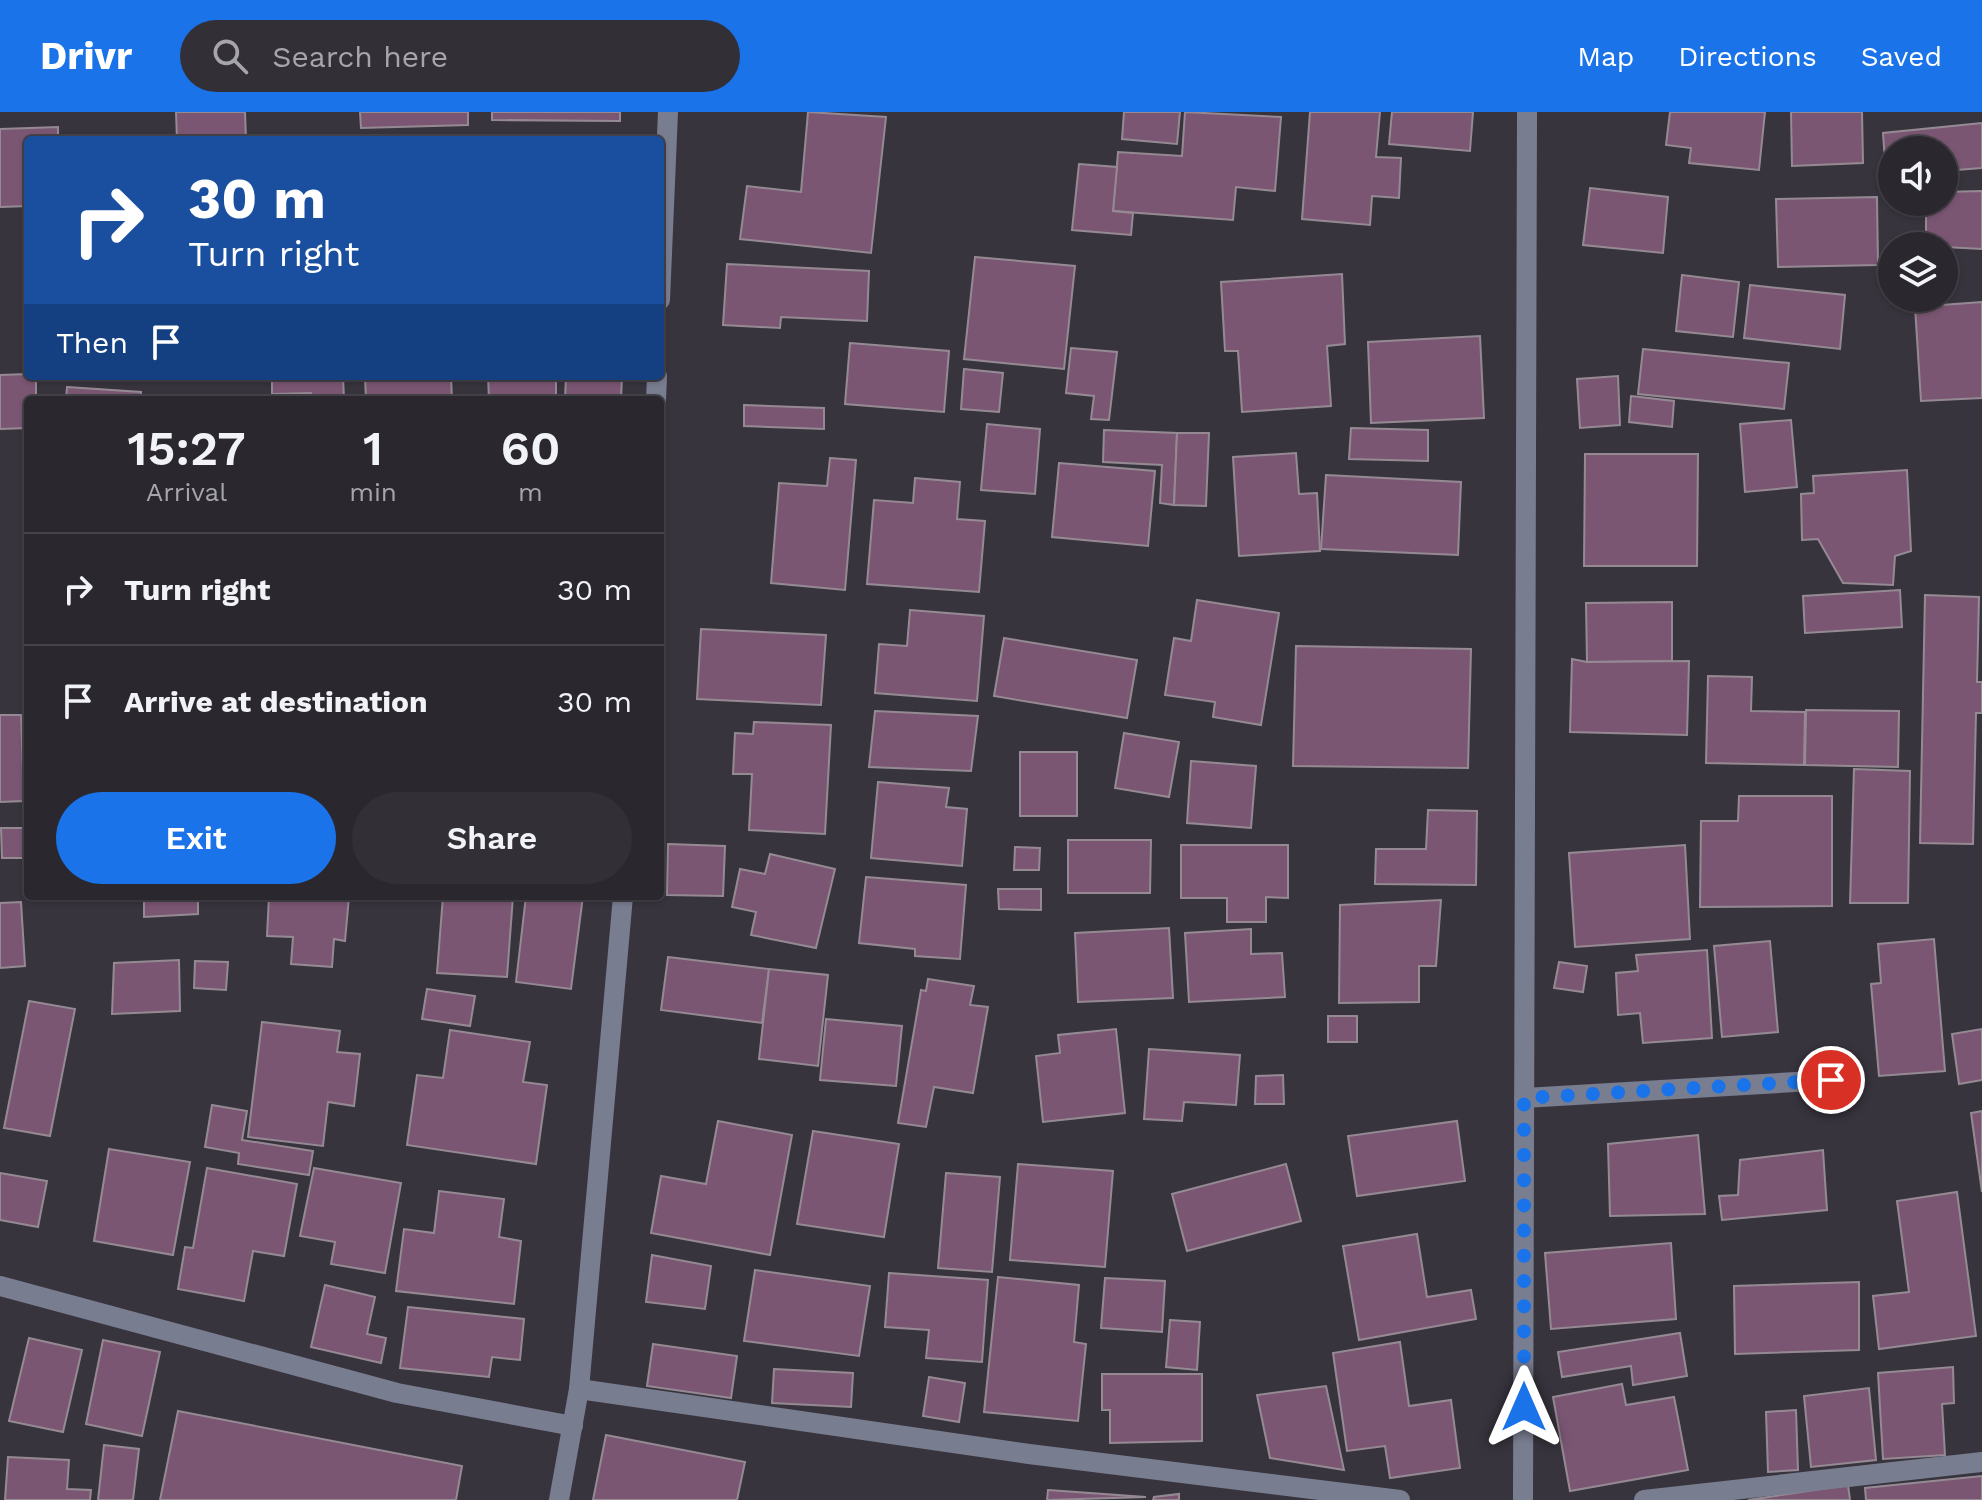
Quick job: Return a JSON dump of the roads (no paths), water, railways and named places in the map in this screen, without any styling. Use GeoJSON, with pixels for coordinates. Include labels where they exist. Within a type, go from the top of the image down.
{"type":"FeatureCollection","features":[{"type":"Feature","properties":{"kind":"street"},"geometry":{"type":"LineString","coordinates":[[664,206],[668,112]]}},
{"type":"Feature","properties":{"kind":"street"},"geometry":{"type":"LineString","coordinates":[[1523,1500],[1527,112]]}},
{"type":"Feature","properties":{"kind":"street"},"geometry":{"type":"LineString","coordinates":[[559,1500],[579,1389],[623,900]]}},
{"type":"Feature","properties":{"kind":"street"},"geometry":{"type":"LineString","coordinates":[[1524,1098],[1831,1080]]}},
{"type":"Feature","properties":{"kind":"street"},"geometry":{"type":"LineString","coordinates":[[0,1286],[397,1393],[573,1426]]}},
{"type":"Feature","properties":{"kind":"street"},"geometry":{"type":"LineString","coordinates":[[579,1389],[1029,1454],[1400,1500]]}},
{"type":"Feature","properties":{"kind":"street"},"geometry":{"type":"LineString","coordinates":[[1644,1500],[1982,1462]]}}]}
